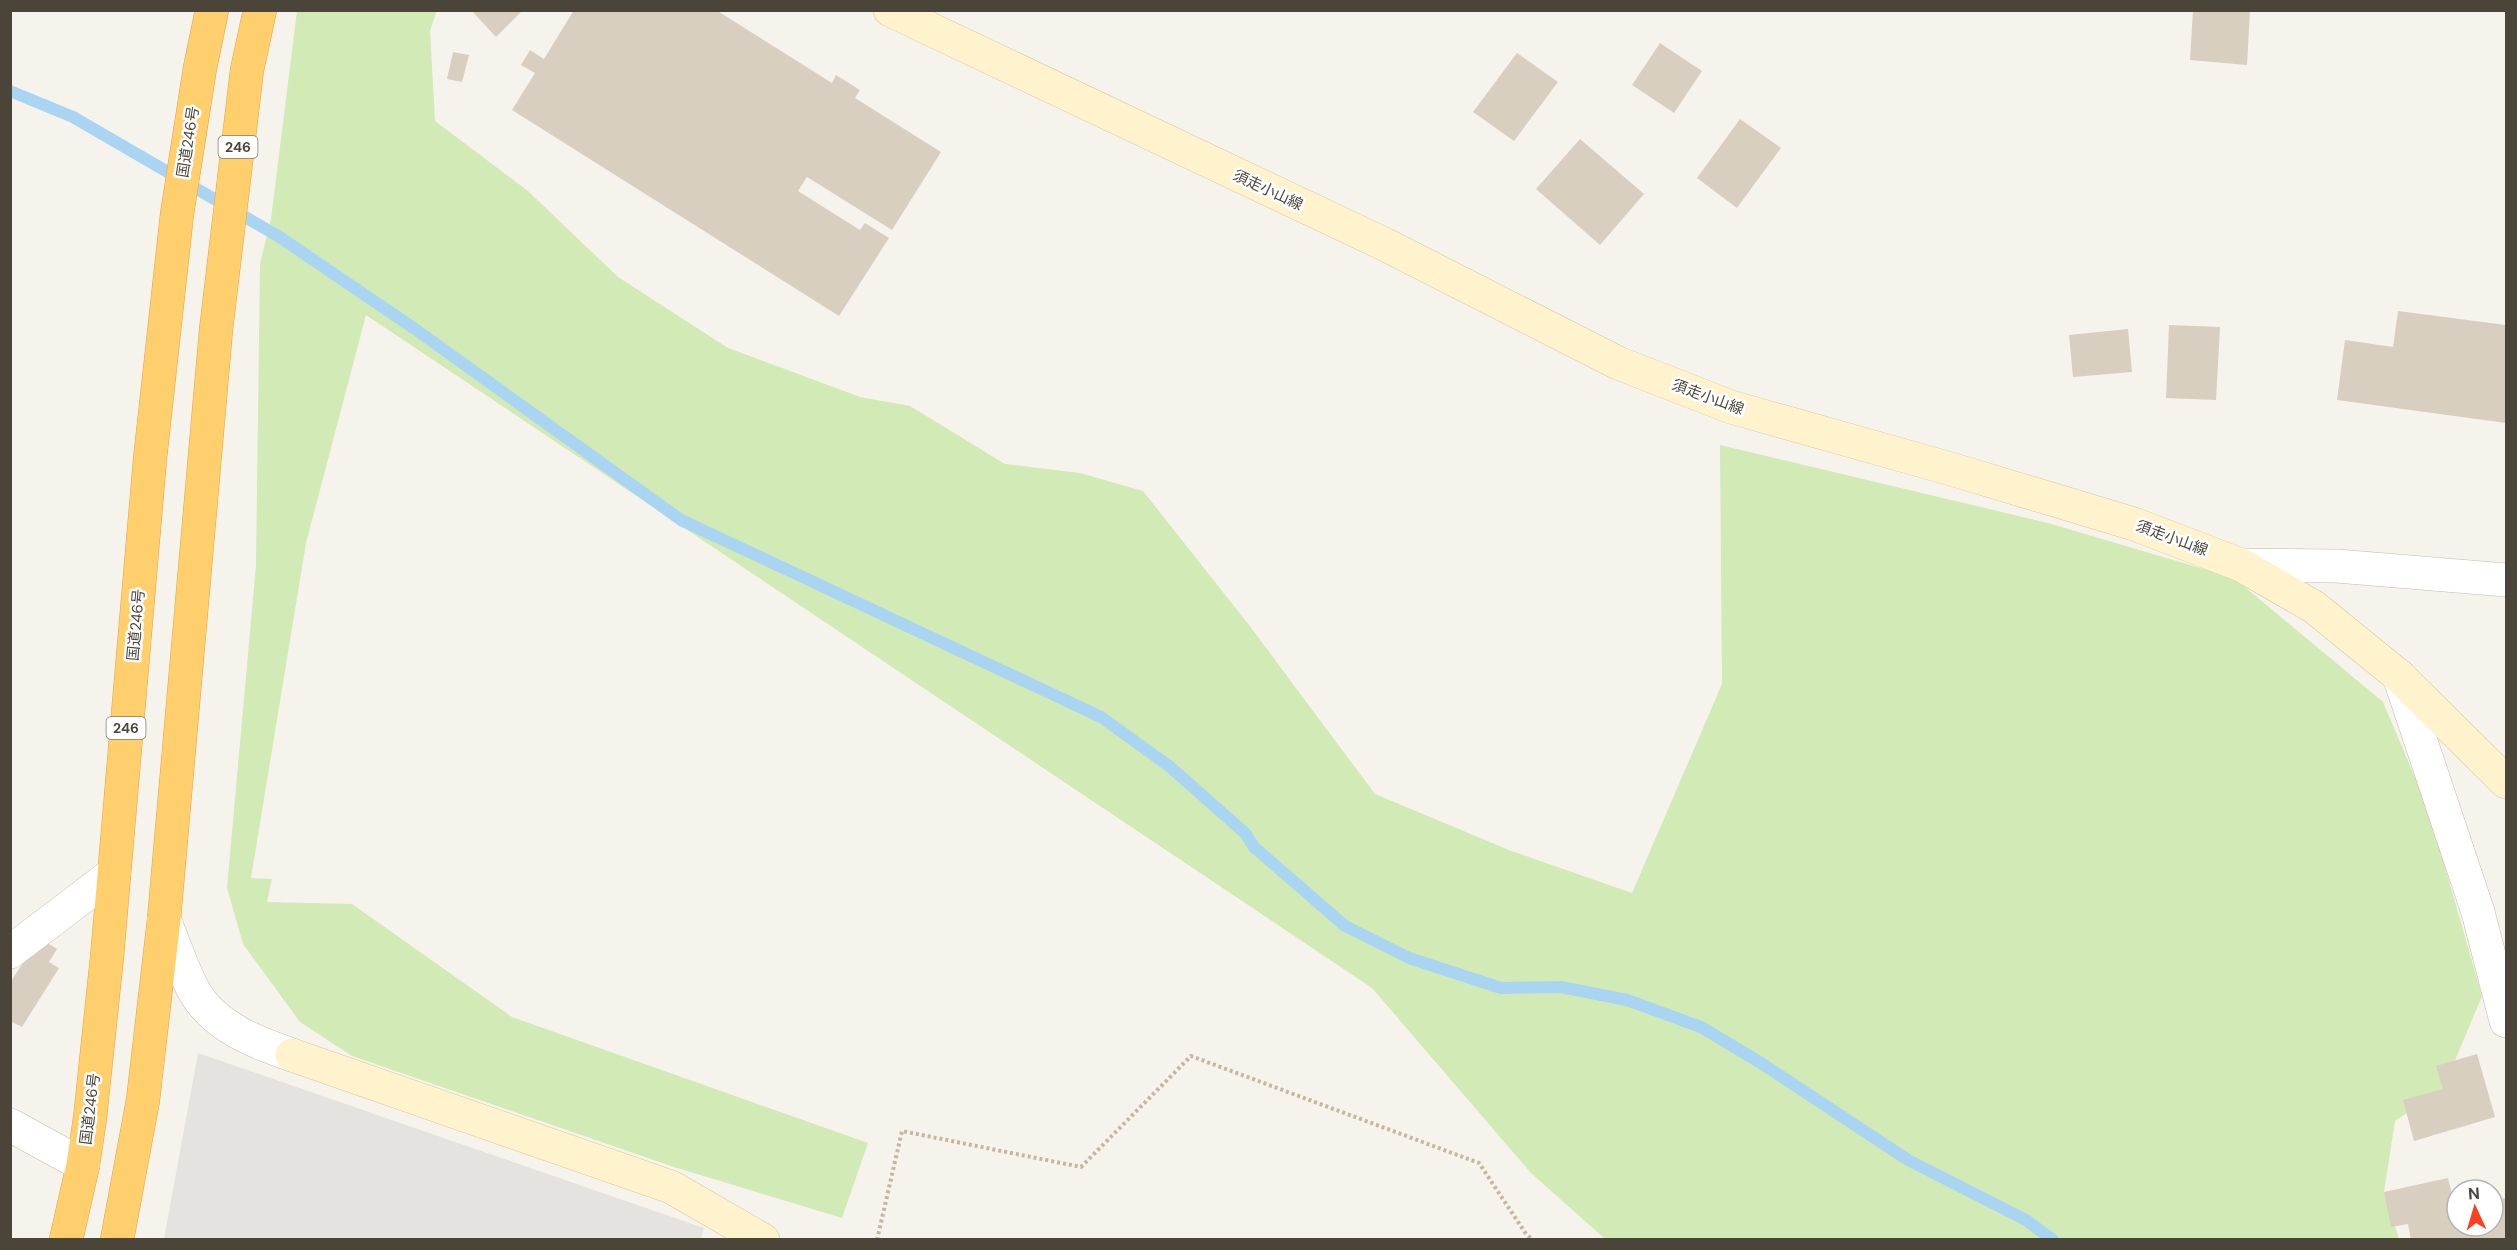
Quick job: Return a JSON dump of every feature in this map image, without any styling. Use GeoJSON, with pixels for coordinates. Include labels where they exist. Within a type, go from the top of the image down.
{"type":"FeatureCollection","features":[{"type":"Feature","properties":{"kind":"highway","name":"国道246号"},"geometry":{"type":"LineString","coordinates":[[66,1239],[83,1165],[114,873],[150,459],[177,214],[200,68],[212,10]]}},
{"type":"Feature","properties":{"kind":"highway","name":"246"},"geometry":{"type":"LineString","coordinates":[[117,1239],[143,1100],[164,919],[216,330],[246,70],[260,10]]}},
{"type":"Feature","properties":{"kind":"main road","name":"須走小山線"},"geometry":{"type":"LineString","coordinates":[[890,10],[1384,244],[1618,363],[1731,407],[1952,469],[2134,524],[2241,565],[2314,607],[2399,676],[2506,782]]}},
{"type":"Feature","properties":{"kind":"main road"},"geometry":{"type":"LineString","coordinates":[[292,1056],[671,1187],[764,1239]]}},
{"type":"Feature","properties":{"kind":"street"},"geometry":{"type":"LineString","coordinates":[[2241,565],[2337,566],[2506,580]]}},
{"type":"Feature","properties":{"kind":"street"},"geometry":{"type":"LineString","coordinates":[[2399,676],[2478,912],[2506,1021]]}},
{"type":"Feature","properties":{"kind":"street"},"geometry":{"type":"LineString","coordinates":[[10,952],[114,873]]}},
{"type":"Feature","properties":{"kind":"street"},"geometry":{"type":"LineString","coordinates":[[164,919],[195,993],[212,1013],[250,1040],[292,1056]]}},
{"type":"Feature","properties":{"kind":"street"},"geometry":{"type":"LineString","coordinates":[[10,1125],[83,1165]]}},
{"type":"Feature","properties":{"kind":"path"},"geometry":{"type":"LineString","coordinates":[[878,1239],[902,1131],[1081,1167],[1191,1056],[1479,1163],[1526,1234],[1533,1239]]}},
{"type":"Feature","properties":{"kind":"green space"},"geometry":{"type":"Polygon","coordinates":[[[437,10],[430,31],[435,121],[528,191],[618,277],[728,348],[860,397],[910,406],[1005,464],[1080,473],[1143,491],[1249,625],[1375,794],[1509,850],[1632,893],[1722,684],[1720,445],[2048,523],[2234,578],[2383,702],[2428,808],[2482,996],[2443,1089],[2395,1121],[2384,1192],[2399,1239],[1605,1239],[1531,1173],[1372,988],[366,315],[306,543],[251,878],[272,879],[267,902],[352,904],[512,1017],[868,1143],[842,1218],[674,1167],[352,1056],[300,1022],[243,944],[227,888],[256,565],[260,264],[271,219],[297,11],[437,10]]]}},
{"type":"Feature","properties":{"kind":"shaded area"},"geometry":{"type":"Polygon","coordinates":[[[198,1053],[704,1228],[701,1239],[164,1239],[198,1053]]]}},
{"type":"Feature","properties":{"kind":"building"},"geometry":{"type":"Polygon","coordinates":[[[471,10],[523,10],[496,37],[471,10]]]}},
{"type":"Feature","properties":{"kind":"building"},"geometry":{"type":"Polygon","coordinates":[[[574,10],[716,10],[832,83],[836,75],[860,90],[855,98],[941,152],[892,230],[807,177],[798,191],[860,230],[865,223],[889,238],[839,316],[512,110],[535,73],[521,65],[530,50],[544,59],[574,10]]]}},
{"type":"Feature","properties":{"kind":"building"},"geometry":{"type":"Polygon","coordinates":[[[2193,10],[2250,10],[2247,65],[2190,60],[2193,10]]]}},
{"type":"Feature","properties":{"kind":"building"},"geometry":{"type":"Polygon","coordinates":[[[1660,43],[1702,71],[1674,113],[1632,85],[1660,43]]]}},
{"type":"Feature","properties":{"kind":"building"},"geometry":{"type":"Polygon","coordinates":[[[453,52],[469,55],[462,82],[447,79],[453,52]]]}},
{"type":"Feature","properties":{"kind":"building"},"geometry":{"type":"Polygon","coordinates":[[[1517,53],[1558,82],[1514,141],[1473,112],[1517,53]]]}},
{"type":"Feature","properties":{"kind":"building"},"geometry":{"type":"Polygon","coordinates":[[[1740,119],[1781,148],[1737,208],[1697,178],[1740,119]]]}},
{"type":"Feature","properties":{"kind":"building"},"geometry":{"type":"Polygon","coordinates":[[[1580,139],[1644,194],[1600,245],[1536,189],[1580,139]]]}},
{"type":"Feature","properties":{"kind":"building"},"geometry":{"type":"Polygon","coordinates":[[[2398,311],[2506,325],[2506,423],[2337,400],[2345,340],[2393,347],[2398,311]]]}},
{"type":"Feature","properties":{"kind":"building"},"geometry":{"type":"Polygon","coordinates":[[[2169,325],[2220,327],[2216,400],[2166,398],[2169,325]]]}},
{"type":"Feature","properties":{"kind":"building"},"geometry":{"type":"Polygon","coordinates":[[[2128,329],[2132,372],[2073,377],[2069,335],[2128,329]]]}},
{"type":"Feature","properties":{"kind":"building"},"geometry":{"type":"Polygon","coordinates":[[[39,938],[57,949],[49,962],[59,968],[22,1027],[10,1021],[10,983],[39,938]]]}},
{"type":"Feature","properties":{"kind":"building"},"geometry":{"type":"Polygon","coordinates":[[[2477,1054],[2495,1117],[2414,1141],[2403,1100],[2443,1089],[2436,1066],[2477,1054]]]}},
{"type":"Feature","properties":{"kind":"building"},"geometry":{"type":"Polygon","coordinates":[[[2445,1179],[2445,1238],[2505,1238],[2506,1198],[2506,1240],[2411,1240],[2408,1224],[2391,1227],[2384,1192],[2445,1179]]]}},
{"type":"Feature","properties":{"kind":"waterway"},"geometry":{"type":"LineString","coordinates":[[10,91],[73,117],[278,236],[415,329],[681,520],[1101,717],[1169,766],[1245,833],[1254,847],[1345,926],[1409,958],[1501,988],[1561,987],[1627,1000],[1701,1027],[1761,1063],[1908,1160],[2026,1220],[2053,1240]]}}]}
